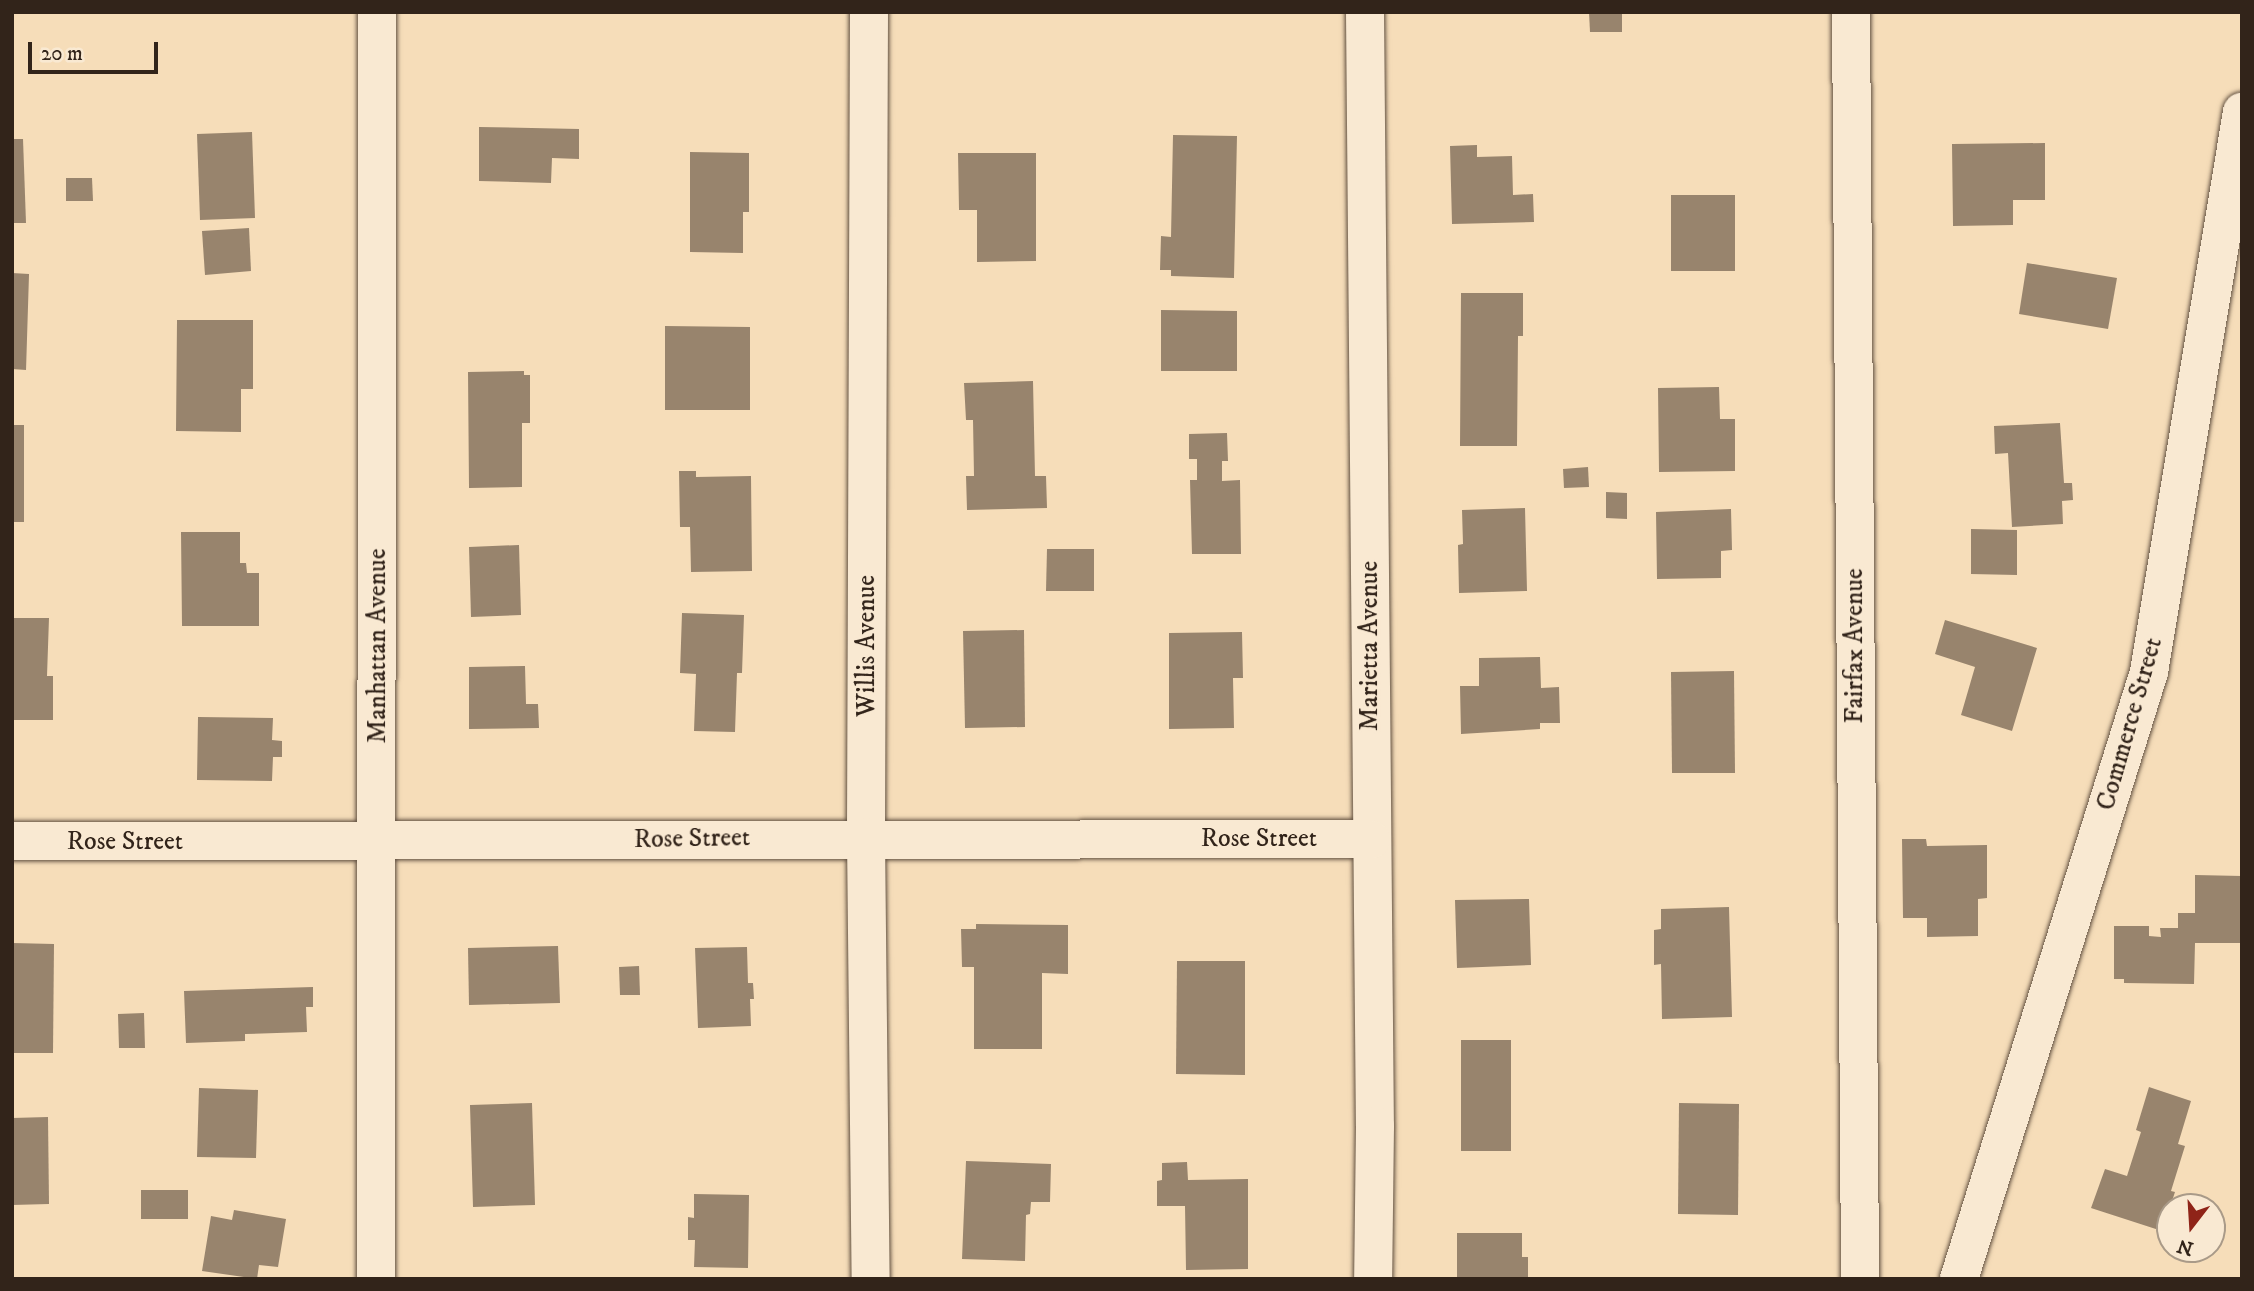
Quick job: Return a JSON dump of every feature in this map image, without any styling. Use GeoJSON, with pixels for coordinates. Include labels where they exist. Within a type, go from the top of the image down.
{"type":"FeatureCollection","features":[{"type":"Feature","properties":{"kind":"street","name":"Manhattan Avenue"},"geometry":{"type":"LineString","coordinates":[[376,1279],[377,12]]}},
{"type":"Feature","properties":{"kind":"street","name":"Willis Avenue"},"geometry":{"type":"LineString","coordinates":[[869,12],[866,837],[871,1279]]}},
{"type":"Feature","properties":{"kind":"street","name":"Marietta Avenue"},"geometry":{"type":"LineString","coordinates":[[1365,12],[1375,1126],[1373,1279]]}},
{"type":"Feature","properties":{"kind":"street","name":"Fairfax Avenue"},"geometry":{"type":"LineString","coordinates":[[1851,12],[1860,1279]]}},
{"type":"Feature","properties":{"kind":"street","name":"Commerce Street"},"geometry":{"type":"LineString","coordinates":[[1959,1279],[2149,672],[2242,112]]}},
{"type":"Feature","properties":{"kind":"street","name":"Rose Street"},"geometry":{"type":"LineString","coordinates":[[12,841],[378,842],[866,837],[1371,839]]}},
{"type":"Feature","properties":{"kind":"building"},"geometry":{"type":"Polygon","coordinates":[[[1589,12],[1622,12],[1622,32],[1590,32],[1589,12]]]}},
{"type":"Feature","properties":{"kind":"building"},"geometry":{"type":"Polygon","coordinates":[[[479,127],[579,129],[579,159],[552,158],[551,183],[479,181],[479,127]]]}},
{"type":"Feature","properties":{"kind":"building"},"geometry":{"type":"Polygon","coordinates":[[[252,132],[255,218],[200,220],[197,134],[252,132]]]}},
{"type":"Feature","properties":{"kind":"building"},"geometry":{"type":"Polygon","coordinates":[[[1173,135],[1237,136],[1234,278],[1171,276],[1171,270],[1160,270],[1161,236],[1171,237],[1173,135]]]}},
{"type":"Feature","properties":{"kind":"building"},"geometry":{"type":"Polygon","coordinates":[[[12,139],[23,139],[26,223],[12,223],[12,139]]]}},
{"type":"Feature","properties":{"kind":"building"},"geometry":{"type":"Polygon","coordinates":[[[2045,143],[2045,200],[2013,200],[2013,225],[1953,226],[1952,144],[2045,143]]]}},
{"type":"Feature","properties":{"kind":"building"},"geometry":{"type":"Polygon","coordinates":[[[1477,145],[1477,157],[1512,156],[1513,195],[1533,194],[1534,222],[1452,224],[1450,146],[1477,145]]]}},
{"type":"Feature","properties":{"kind":"building"},"geometry":{"type":"Polygon","coordinates":[[[690,152],[749,153],[749,212],[743,212],[743,253],[690,252],[690,152]]]}},
{"type":"Feature","properties":{"kind":"building"},"geometry":{"type":"Polygon","coordinates":[[[958,153],[1036,153],[1036,261],[977,262],[977,210],[959,210],[958,153]]]}},
{"type":"Feature","properties":{"kind":"building"},"geometry":{"type":"Polygon","coordinates":[[[66,178],[92,178],[93,201],[66,201],[66,178]]]}},
{"type":"Feature","properties":{"kind":"building"},"geometry":{"type":"Polygon","coordinates":[[[1671,195],[1735,195],[1735,271],[1671,271],[1671,195]]]}},
{"type":"Feature","properties":{"kind":"building"},"geometry":{"type":"Polygon","coordinates":[[[249,228],[251,271],[205,275],[202,231],[249,228]]]}},
{"type":"Feature","properties":{"kind":"building"},"geometry":{"type":"Polygon","coordinates":[[[2027,263],[2117,278],[2108,329],[2019,314],[2027,263]]]}},
{"type":"Feature","properties":{"kind":"building"},"geometry":{"type":"Polygon","coordinates":[[[12,273],[29,274],[26,370],[12,369],[12,273]]]}},
{"type":"Feature","properties":{"kind":"building"},"geometry":{"type":"Polygon","coordinates":[[[1461,293],[1523,293],[1523,336],[1518,336],[1517,446],[1460,446],[1461,293]]]}},
{"type":"Feature","properties":{"kind":"building"},"geometry":{"type":"Polygon","coordinates":[[[1161,310],[1237,311],[1237,371],[1161,371],[1161,310]]]}},
{"type":"Feature","properties":{"kind":"building"},"geometry":{"type":"Polygon","coordinates":[[[177,320],[253,320],[253,389],[241,389],[241,432],[176,431],[177,320]]]}},
{"type":"Feature","properties":{"kind":"building"},"geometry":{"type":"Polygon","coordinates":[[[665,326],[750,327],[750,410],[665,410],[665,326]]]}},
{"type":"Feature","properties":{"kind":"building"},"geometry":{"type":"Polygon","coordinates":[[[524,371],[524,375],[530,375],[530,423],[522,423],[522,487],[469,488],[468,372],[524,371]]]}},
{"type":"Feature","properties":{"kind":"building"},"geometry":{"type":"Polygon","coordinates":[[[1033,381],[1035,476],[1046,476],[1047,508],[967,510],[966,476],[974,476],[973,420],[966,420],[964,383],[1033,381]]]}},
{"type":"Feature","properties":{"kind":"building"},"geometry":{"type":"Polygon","coordinates":[[[1719,387],[1720,419],[1735,419],[1735,471],[1659,472],[1658,388],[1719,387]]]}},
{"type":"Feature","properties":{"kind":"building"},"geometry":{"type":"Polygon","coordinates":[[[2060,423],[2064,483],[2072,483],[2073,500],[2062,501],[2063,524],[2012,527],[2008,453],[1995,454],[1994,426],[2060,423]]]}},
{"type":"Feature","properties":{"kind":"building"},"geometry":{"type":"Polygon","coordinates":[[[12,425],[24,425],[24,522],[12,522],[12,425]]]}},
{"type":"Feature","properties":{"kind":"building"},"geometry":{"type":"Polygon","coordinates":[[[1227,433],[1228,461],[1222,461],[1222,481],[1240,480],[1241,554],[1192,554],[1190,480],[1197,480],[1197,459],[1189,459],[1189,434],[1227,433]]]}},
{"type":"Feature","properties":{"kind":"building"},"geometry":{"type":"Polygon","coordinates":[[[1588,467],[1589,487],[1564,488],[1563,469],[1588,467]]]}},
{"type":"Feature","properties":{"kind":"building"},"geometry":{"type":"Polygon","coordinates":[[[679,471],[696,471],[696,477],[751,476],[752,571],[691,572],[690,527],[680,527],[679,471]]]}},
{"type":"Feature","properties":{"kind":"building"},"geometry":{"type":"Polygon","coordinates":[[[1606,492],[1627,493],[1627,519],[1606,518],[1606,492]]]}},
{"type":"Feature","properties":{"kind":"building"},"geometry":{"type":"Polygon","coordinates":[[[1525,508],[1527,591],[1459,593],[1458,545],[1463,544],[1462,510],[1525,508]]]}},
{"type":"Feature","properties":{"kind":"building"},"geometry":{"type":"Polygon","coordinates":[[[1731,509],[1732,550],[1721,551],[1721,578],[1657,579],[1656,512],[1731,509]]]}},
{"type":"Feature","properties":{"kind":"building"},"geometry":{"type":"Polygon","coordinates":[[[1971,529],[2017,530],[2017,575],[1971,574],[1971,529]]]}},
{"type":"Feature","properties":{"kind":"building"},"geometry":{"type":"Polygon","coordinates":[[[181,532],[240,532],[240,563],[246,563],[247,573],[259,573],[259,626],[182,626],[181,532]]]}},
{"type":"Feature","properties":{"kind":"building"},"geometry":{"type":"Polygon","coordinates":[[[519,545],[521,615],[471,617],[469,547],[519,545]]]}},
{"type":"Feature","properties":{"kind":"building"},"geometry":{"type":"Polygon","coordinates":[[[1047,549],[1094,549],[1094,591],[1046,591],[1047,549]]]}},
{"type":"Feature","properties":{"kind":"building"},"geometry":{"type":"Polygon","coordinates":[[[682,613],[744,615],[742,673],[737,673],[735,732],[694,731],[696,674],[680,673],[682,613]]]}},
{"type":"Feature","properties":{"kind":"building"},"geometry":{"type":"Polygon","coordinates":[[[12,618],[49,618],[47,676],[53,676],[53,720],[12,720],[12,618]]]}},
{"type":"Feature","properties":{"kind":"building"},"geometry":{"type":"Polygon","coordinates":[[[1945,620],[2037,648],[2012,731],[1961,715],[1975,667],[1935,654],[1945,620]]]}},
{"type":"Feature","properties":{"kind":"building"},"geometry":{"type":"Polygon","coordinates":[[[1024,630],[1025,727],[965,728],[963,631],[1024,630]]]}},
{"type":"Feature","properties":{"kind":"building"},"geometry":{"type":"Polygon","coordinates":[[[1242,632],[1243,678],[1233,678],[1234,728],[1169,729],[1169,633],[1242,632]]]}},
{"type":"Feature","properties":{"kind":"building"},"geometry":{"type":"Polygon","coordinates":[[[1540,657],[1541,688],[1559,687],[1560,723],[1540,723],[1540,729],[1461,734],[1460,686],[1479,686],[1479,658],[1540,657]]]}},
{"type":"Feature","properties":{"kind":"building"},"geometry":{"type":"Polygon","coordinates":[[[525,666],[526,704],[538,704],[539,728],[469,729],[469,667],[525,666]]]}},
{"type":"Feature","properties":{"kind":"building"},"geometry":{"type":"Polygon","coordinates":[[[1734,671],[1735,773],[1672,773],[1671,672],[1734,671]]]}},
{"type":"Feature","properties":{"kind":"building"},"geometry":{"type":"Polygon","coordinates":[[[198,717],[273,718],[272,740],[282,741],[282,757],[273,757],[272,781],[197,780],[198,717]]]}},
{"type":"Feature","properties":{"kind":"building"},"geometry":{"type":"Polygon","coordinates":[[[1902,839],[1926,839],[1927,846],[1987,845],[1987,898],[1978,899],[1978,936],[1927,937],[1927,918],[1903,918],[1902,839]]]}},
{"type":"Feature","properties":{"kind":"building"},"geometry":{"type":"Polygon","coordinates":[[[2195,875],[2242,876],[2242,943],[2195,943],[2194,984],[2124,983],[2124,979],[2114,979],[2114,926],[2149,926],[2149,936],[2161,937],[2160,928],[2178,928],[2178,913],[2195,913],[2195,875]]]}},
{"type":"Feature","properties":{"kind":"building"},"geometry":{"type":"Polygon","coordinates":[[[1529,899],[1531,965],[1457,968],[1455,900],[1529,899]]]}},
{"type":"Feature","properties":{"kind":"building"},"geometry":{"type":"Polygon","coordinates":[[[1729,907],[1732,1017],[1662,1019],[1661,964],[1654,965],[1654,930],[1661,929],[1661,909],[1729,907]]]}},
{"type":"Feature","properties":{"kind":"building"},"geometry":{"type":"Polygon","coordinates":[[[976,924],[1068,925],[1068,974],[1042,973],[1042,1049],[974,1049],[974,967],[962,967],[961,929],[976,929],[976,924]]]}},
{"type":"Feature","properties":{"kind":"building"},"geometry":{"type":"Polygon","coordinates":[[[12,943],[54,944],[53,1053],[12,1053],[12,943]]]}},
{"type":"Feature","properties":{"kind":"building"},"geometry":{"type":"Polygon","coordinates":[[[558,946],[560,1003],[469,1005],[468,948],[558,946]]]}},
{"type":"Feature","properties":{"kind":"building"},"geometry":{"type":"Polygon","coordinates":[[[747,947],[748,983],[753,983],[754,999],[750,999],[751,1026],[698,1028],[695,948],[747,947]]]}},
{"type":"Feature","properties":{"kind":"building"},"geometry":{"type":"Polygon","coordinates":[[[1177,961],[1245,961],[1245,1075],[1176,1074],[1177,961]]]}},
{"type":"Feature","properties":{"kind":"building"},"geometry":{"type":"Polygon","coordinates":[[[639,966],[640,995],[620,995],[619,967],[639,966]]]}},
{"type":"Feature","properties":{"kind":"building"},"geometry":{"type":"Polygon","coordinates":[[[313,987],[313,1007],[306,1007],[307,1032],[245,1034],[245,1041],[186,1043],[184,991],[313,987]]]}},
{"type":"Feature","properties":{"kind":"building"},"geometry":{"type":"Polygon","coordinates":[[[144,1013],[145,1048],[119,1048],[118,1014],[144,1013]]]}},
{"type":"Feature","properties":{"kind":"building"},"geometry":{"type":"Polygon","coordinates":[[[1461,1040],[1511,1040],[1511,1151],[1461,1151],[1461,1040]]]}},
{"type":"Feature","properties":{"kind":"building"},"geometry":{"type":"Polygon","coordinates":[[[2149,1087],[2191,1101],[2178,1144],[2185,1146],[2171,1191],[2175,1193],[2156,1193],[2156,1229],[2091,1208],[2105,1169],[2127,1176],[2141,1132],[2136,1130],[2149,1087]]]}},
{"type":"Feature","properties":{"kind":"building"},"geometry":{"type":"Polygon","coordinates":[[[199,1088],[258,1090],[256,1158],[197,1157],[199,1088]]]}},
{"type":"Feature","properties":{"kind":"building"},"geometry":{"type":"Polygon","coordinates":[[[532,1103],[535,1205],[473,1207],[470,1105],[532,1103]]]}},
{"type":"Feature","properties":{"kind":"building"},"geometry":{"type":"Polygon","coordinates":[[[1679,1103],[1739,1104],[1738,1215],[1678,1214],[1679,1103]]]}},
{"type":"Feature","properties":{"kind":"building"},"geometry":{"type":"Polygon","coordinates":[[[48,1117],[49,1204],[12,1205],[12,1118],[48,1117]]]}},
{"type":"Feature","properties":{"kind":"building"},"geometry":{"type":"Polygon","coordinates":[[[966,1161],[1051,1164],[1050,1202],[1031,1202],[1030,1214],[1026,1215],[1025,1261],[962,1259],[966,1161]]]}},
{"type":"Feature","properties":{"kind":"building"},"geometry":{"type":"Polygon","coordinates":[[[1187,1162],[1188,1180],[1248,1179],[1248,1269],[1186,1270],[1185,1206],[1157,1206],[1157,1181],[1162,1180],[1162,1163],[1187,1162]]]}},
{"type":"Feature","properties":{"kind":"building"},"geometry":{"type":"Polygon","coordinates":[[[141,1190],[188,1190],[188,1219],[141,1219],[141,1190]]]}},
{"type":"Feature","properties":{"kind":"building"},"geometry":{"type":"Polygon","coordinates":[[[694,1194],[749,1195],[748,1268],[694,1267],[695,1240],[688,1240],[688,1217],[694,1218],[694,1194]]]}},
{"type":"Feature","properties":{"kind":"building"},"geometry":{"type":"Polygon","coordinates":[[[234,1210],[286,1219],[278,1267],[259,1265],[257,1279],[202,1271],[211,1216],[232,1220],[234,1210]]]}},
{"type":"Feature","properties":{"kind":"building"},"geometry":{"type":"Polygon","coordinates":[[[1457,1233],[1522,1233],[1522,1257],[1528,1257],[1528,1279],[1457,1279],[1457,1233]]]}}]}
